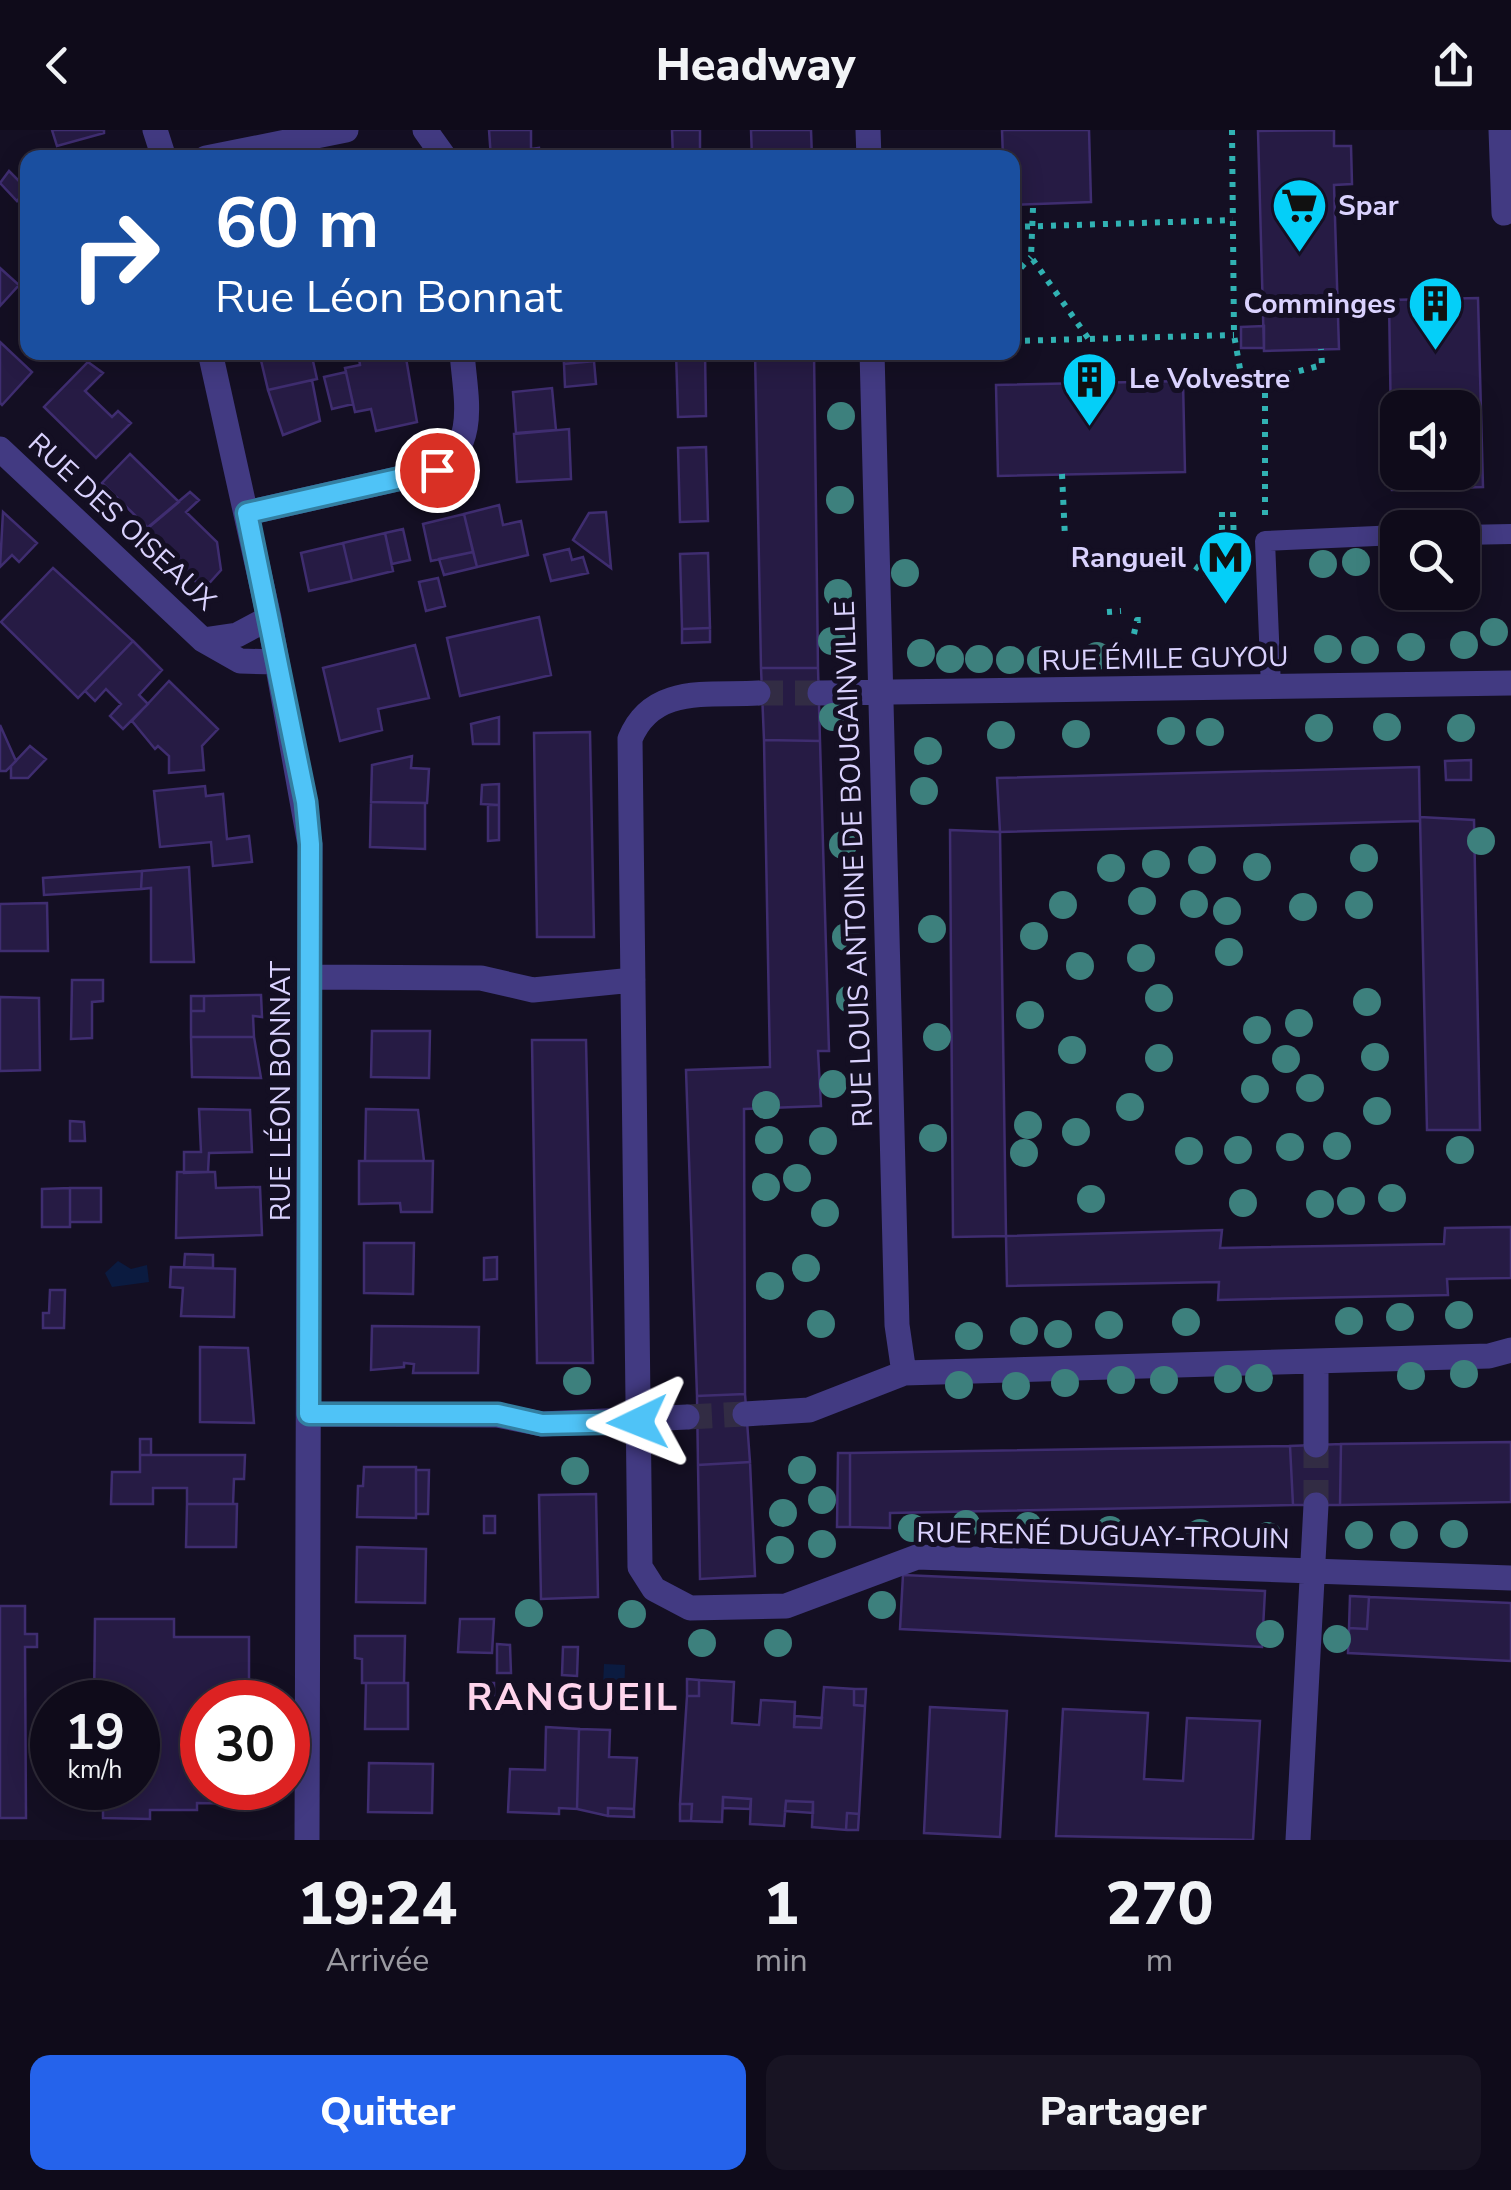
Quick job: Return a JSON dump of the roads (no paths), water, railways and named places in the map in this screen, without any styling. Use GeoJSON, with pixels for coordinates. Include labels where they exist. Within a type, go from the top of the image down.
{"type":"FeatureCollection","features":[{"type":"Feature","properties":{"kind":"street"},"geometry":{"type":"LineString","coordinates":[[246,150],[346,130]]}},
{"type":"Feature","properties":{"kind":"street"},"geometry":{"type":"LineString","coordinates":[[1500,130],[1504,213]]}},
{"type":"Feature","properties":{"kind":"street","name":"RUE LÉON BONNAT"},"geometry":{"type":"LineString","coordinates":[[212,360],[270,618],[306,802],[312,977],[307,1840]]}},
{"type":"Feature","properties":{"kind":"street"},"geometry":{"type":"LineString","coordinates":[[247,513],[437,470],[453,460],[464,441],[467,417],[463,360]]}},
{"type":"Feature","properties":{"kind":"street","name":"RUE LOUIS ANTOINE DE BOUGAINVILLE"},"geometry":{"type":"LineString","coordinates":[[872,360],[897,1325],[904,1373]]}},
{"type":"Feature","properties":{"kind":"street","name":"RUE DES OISEAUX"},"geometry":{"type":"LineString","coordinates":[[0,448],[203,640],[240,661],[277,662]]}},
{"type":"Feature","properties":{"kind":"street","name":"RUE DES OISEAUX"},"geometry":{"type":"LineString","coordinates":[[203,640],[237,635],[270,618]]}},
{"type":"Feature","properties":{"kind":"street","name":"RUE ÉMILE GUYOU"},"geometry":{"type":"LineString","coordinates":[[820,693],[1511,683]]}},
{"type":"Feature","properties":{"kind":"street","name":"RUE RENÉ DUGUAY-TROUIN"},"geometry":{"type":"LineString","coordinates":[[758,694],[669,696],[636,723],[630,738],[640,1567],[654,1588],[690,1608],[786,1606],[917,1557],[1511,1578]]}},
{"type":"Feature","properties":{"kind":"street"},"geometry":{"type":"LineString","coordinates":[[312,977],[481,978],[532,990],[634,980]]}},
{"type":"Feature","properties":{"kind":"street"},"geometry":{"type":"LineString","coordinates":[[745,1414],[809,1410],[904,1373],[1316,1363],[1489,1356],[1511,1350]]}},
{"type":"Feature","properties":{"kind":"street"},"geometry":{"type":"LineString","coordinates":[[1316,1363],[1316,1444]]}},
{"type":"Feature","properties":{"kind":"street"},"geometry":{"type":"LineString","coordinates":[[309,1414],[498,1414],[542,1424],[687,1417]]}},
{"type":"Feature","properties":{"kind":"street","name":"RUE RENÉ DUGUAY-TROUIN"},"geometry":{"type":"LineString","coordinates":[[1298,1840],[1316,1505]]}},
{"type":"Feature","properties":{"kind":"lane"},"geometry":{"type":"LineString","coordinates":[[1480,534],[1511,534]]}},
{"type":"Feature","properties":{"kind":"lane"},"geometry":{"type":"LineString","coordinates":[[1271,687],[1265,541],[1380,537]]}},
{"type":"Feature","properties":{"kind":"water"},"geometry":{"type":"Polygon","coordinates":[[[118,1261],[131,1269],[147,1265],[149,1282],[112,1287],[105,1273],[118,1261]]]}},
{"type":"Feature","properties":{"kind":"water"},"geometry":{"type":"Polygon","coordinates":[[[604,1664],[625,1665],[624,1708],[602,1707],[604,1664]]]}},
{"type":"Feature","properties":{"kind":"tunnel"},"geometry":{"type":"LineString","coordinates":[[758,693],[820,693]]}},
{"type":"Feature","properties":{"kind":"tunnel"},"geometry":{"type":"LineString","coordinates":[[687,1417],[745,1414]]}},
{"type":"Feature","properties":{"kind":"tunnel"},"geometry":{"type":"LineString","coordinates":[[1316,1445],[1316,1505]]}},
{"type":"Feature","properties":{"kind":"place","name":"Spar"},"geometry":{"type":"Point","coordinates":[1299,255]}},
{"type":"Feature","properties":{"kind":"place","name":"Comminges"},"geometry":{"type":"Point","coordinates":[1435,353]}},
{"type":"Feature","properties":{"kind":"place","name":"Le Volvestre"},"geometry":{"type":"Point","coordinates":[1090,428]}},
{"type":"Feature","properties":{"kind":"place","name":"Rangueil"},"geometry":{"type":"Point","coordinates":[1225,607]}},
{"type":"Feature","properties":{"kind":"district","name":"RANGUEIL"},"geometry":{"type":"Point","coordinates":[573,1697]}}]}
